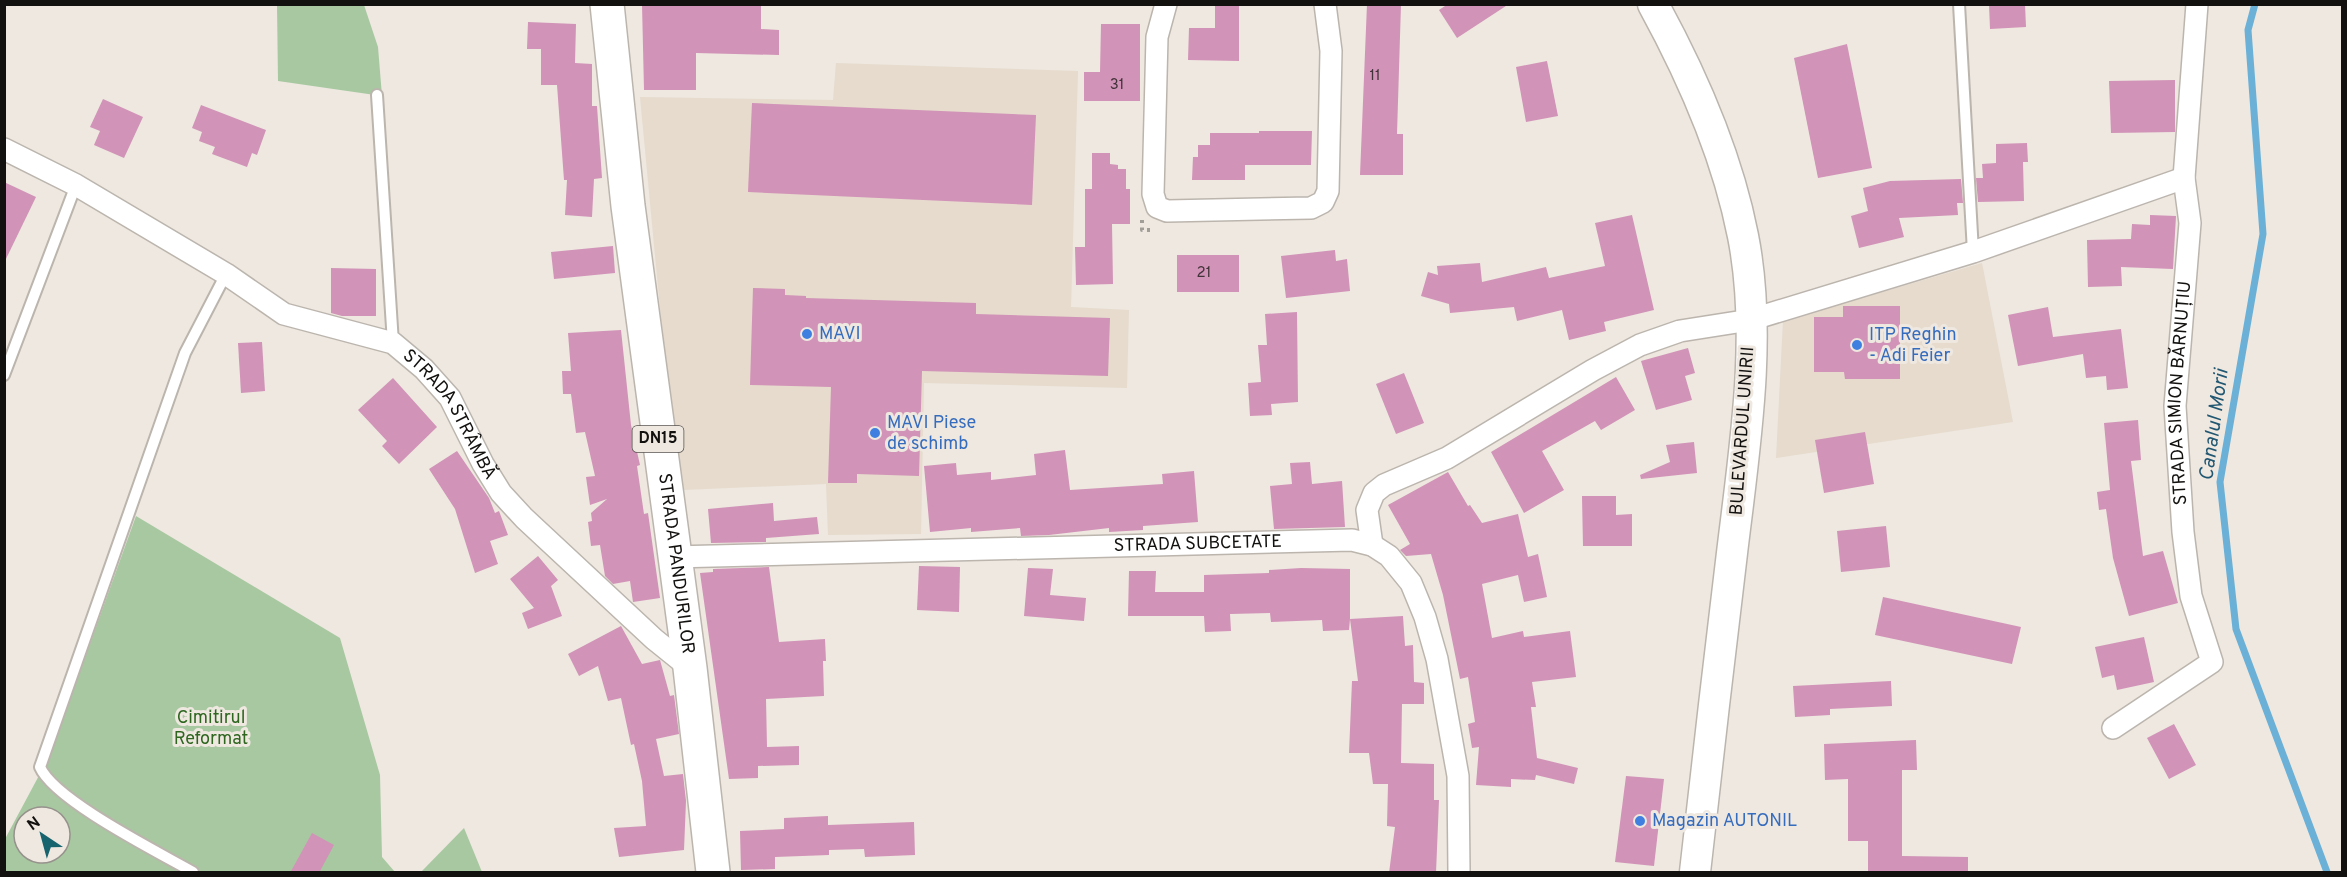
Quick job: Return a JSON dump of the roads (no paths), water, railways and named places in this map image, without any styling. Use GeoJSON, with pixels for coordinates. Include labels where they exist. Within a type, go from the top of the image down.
{"type":"FeatureCollection","features":[{"type":"Feature","properties":{"kind":"highway","name":"STRADA PANDURILOR"},"geometry":{"type":"LineString","coordinates":[[608,4],[628,206],[690,668],[713,873]]}},
{"type":"Feature","properties":{"kind":"main road","name":"BULEVARDUL UNIRII"},"geometry":{"type":"LineString","coordinates":[[1653,4],[1692,81],[1716,139],[1743,238],[1750,320],[1743,466],[1695,873]]}},
{"type":"Feature","properties":{"kind":"street"},"geometry":{"type":"LineString","coordinates":[[1166,4],[1157,37],[1153,194],[1156,207],[1167,211],[1311,208],[1323,202],[1328,191],[1330,51],[1324,4]]}},
{"type":"Feature","properties":{"kind":"street","name":"STRADA SIMION BĂRNUȚIU"},"geometry":{"type":"LineString","coordinates":[[2113,728],[2211,662],[2191,596],[2183,532],[2175,406],[2190,223],[2184,178],[2197,4]]}},
{"type":"Feature","properties":{"kind":"street","name":"STRADA STRÂMBĂ"},"geometry":{"type":"LineString","coordinates":[[4,149],[76,185],[226,274],[284,314],[393,343],[424,369],[450,398],[483,464],[501,493],[524,518],[654,639],[690,668]]}},
{"type":"Feature","properties":{"kind":"street"},"geometry":{"type":"LineString","coordinates":[[1372,545],[1366,510],[1374,493],[1384,484],[1447,458],[1593,370],[1640,345],[1680,331],[1750,320],[1973,252],[2184,178]]}},
{"type":"Feature","properties":{"kind":"street","name":"STRADA SUBCETATE"},"geometry":{"type":"LineString","coordinates":[[674,557],[1352,540],[1372,545],[1389,556],[1411,583],[1425,617],[1437,659],[1458,776],[1459,873]]}},
{"type":"Feature","properties":{"kind":"lane"},"geometry":{"type":"LineString","coordinates":[[1959,4],[1973,252]]}},
{"type":"Feature","properties":{"kind":"lane"},"geometry":{"type":"LineString","coordinates":[[377,95],[393,343]]}},
{"type":"Feature","properties":{"kind":"lane"},"geometry":{"type":"LineString","coordinates":[[4,375],[76,185]]}},
{"type":"Feature","properties":{"kind":"lane"},"geometry":{"type":"LineString","coordinates":[[193,873],[63,795],[45,778],[40,767],[185,353],[226,274]]}},
{"type":"Feature","properties":{"kind":"waterway","name":"Canalul Morii"},"geometry":{"type":"LineString","coordinates":[[2255,4],[2248,30],[2263,234],[2220,482],[2236,629],[2327,872]]}},
{"type":"Feature","properties":{"kind":"place","name":"MAVI"},"geometry":{"type":"Point","coordinates":[807,334]}},
{"type":"Feature","properties":{"kind":"place","name":"ITP Reghin - Adi Feier"},"geometry":{"type":"Point","coordinates":[1857,345]}},
{"type":"Feature","properties":{"kind":"place","name":"MAVI Piese de schimb"},"geometry":{"type":"Point","coordinates":[875,433]}},
{"type":"Feature","properties":{"kind":"place","name":"Magazin AUTONIL"},"geometry":{"type":"Point","coordinates":[1640,821]}},
{"type":"Feature","properties":{"kind":"park label","name":"Cimitirul Reformat"},"geometry":{"type":"Point","coordinates":[211,728]}}]}
